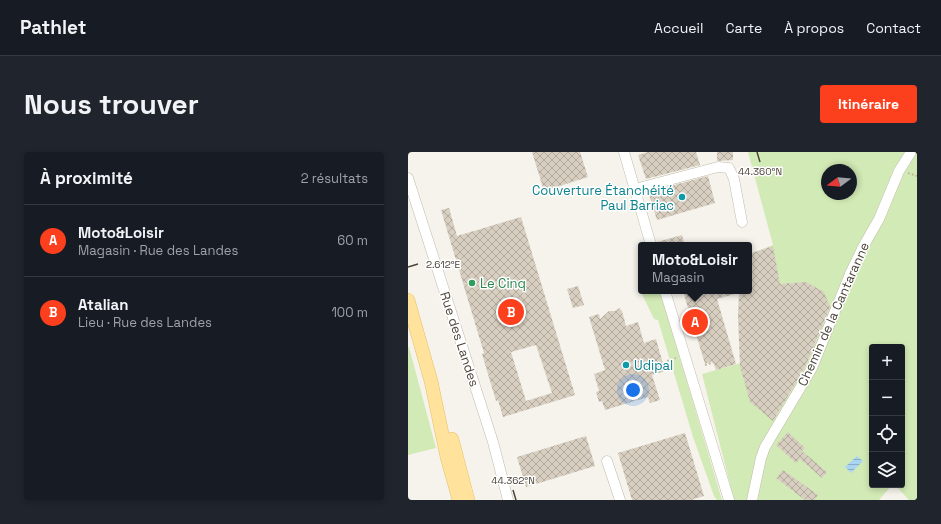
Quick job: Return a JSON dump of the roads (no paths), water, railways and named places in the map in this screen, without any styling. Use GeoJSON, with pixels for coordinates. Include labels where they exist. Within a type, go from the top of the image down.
{"type":"FeatureCollection","features":[{"type":"Feature","properties":{"kind":"main road"},"geometry":{"type":"LineString","coordinates":[[408,300],[431,381],[448,457],[461,499]]}},
{"type":"Feature","properties":{"kind":"main road"},"geometry":{"type":"LineString","coordinates":[[456,473],[461,499]]}},
{"type":"Feature","properties":{"kind":"street"},"geometry":{"type":"LineString","coordinates":[[624,152],[650,242]]}},
{"type":"Feature","properties":{"kind":"street","name":"Chemin de la Cantaranne"},"geometry":{"type":"LineString","coordinates":[[752,500],[760,464],[766,447],[812,368],[850,274],[879,219],[899,171],[911,152]]}},
{"type":"Feature","properties":{"kind":"street"},"geometry":{"type":"LineString","coordinates":[[635,189],[718,167],[729,168],[734,179],[742,222]]}},
{"type":"Feature","properties":{"kind":"street","name":"Rue des Landes"},"geometry":{"type":"LineString","coordinates":[[408,178],[493,442],[508,500]]}},
{"type":"Feature","properties":{"kind":"street"},"geometry":{"type":"LineString","coordinates":[[666,294],[729,500]]}},
{"type":"Feature","properties":{"kind":"street"},"geometry":{"type":"LineString","coordinates":[[607,462],[620,500]]}},
{"type":"Feature","properties":{"kind":"water"},"geometry":{"type":"Polygon","coordinates":[[[857,456],[863,461],[851,473],[845,467],[857,456]]]}},
{"type":"Feature","properties":{"kind":"place","name":"Couverture Étanchéité Paul Barriac"},"geometry":{"type":"Point","coordinates":[682,197]}},
{"type":"Feature","properties":{"kind":"place","name":"Le Cinq"},"geometry":{"type":"Point","coordinates":[472,283]}},
{"type":"Feature","properties":{"kind":"place","name":"Atalian"},"geometry":{"type":"Point","coordinates":[511,312]}},
{"type":"Feature","properties":{"kind":"place","name":"Moto&Loisir"},"geometry":{"type":"Point","coordinates":[695,322]}},
{"type":"Feature","properties":{"kind":"place","name":"Udipal"},"geometry":{"type":"Point","coordinates":[626,365]}}]}
